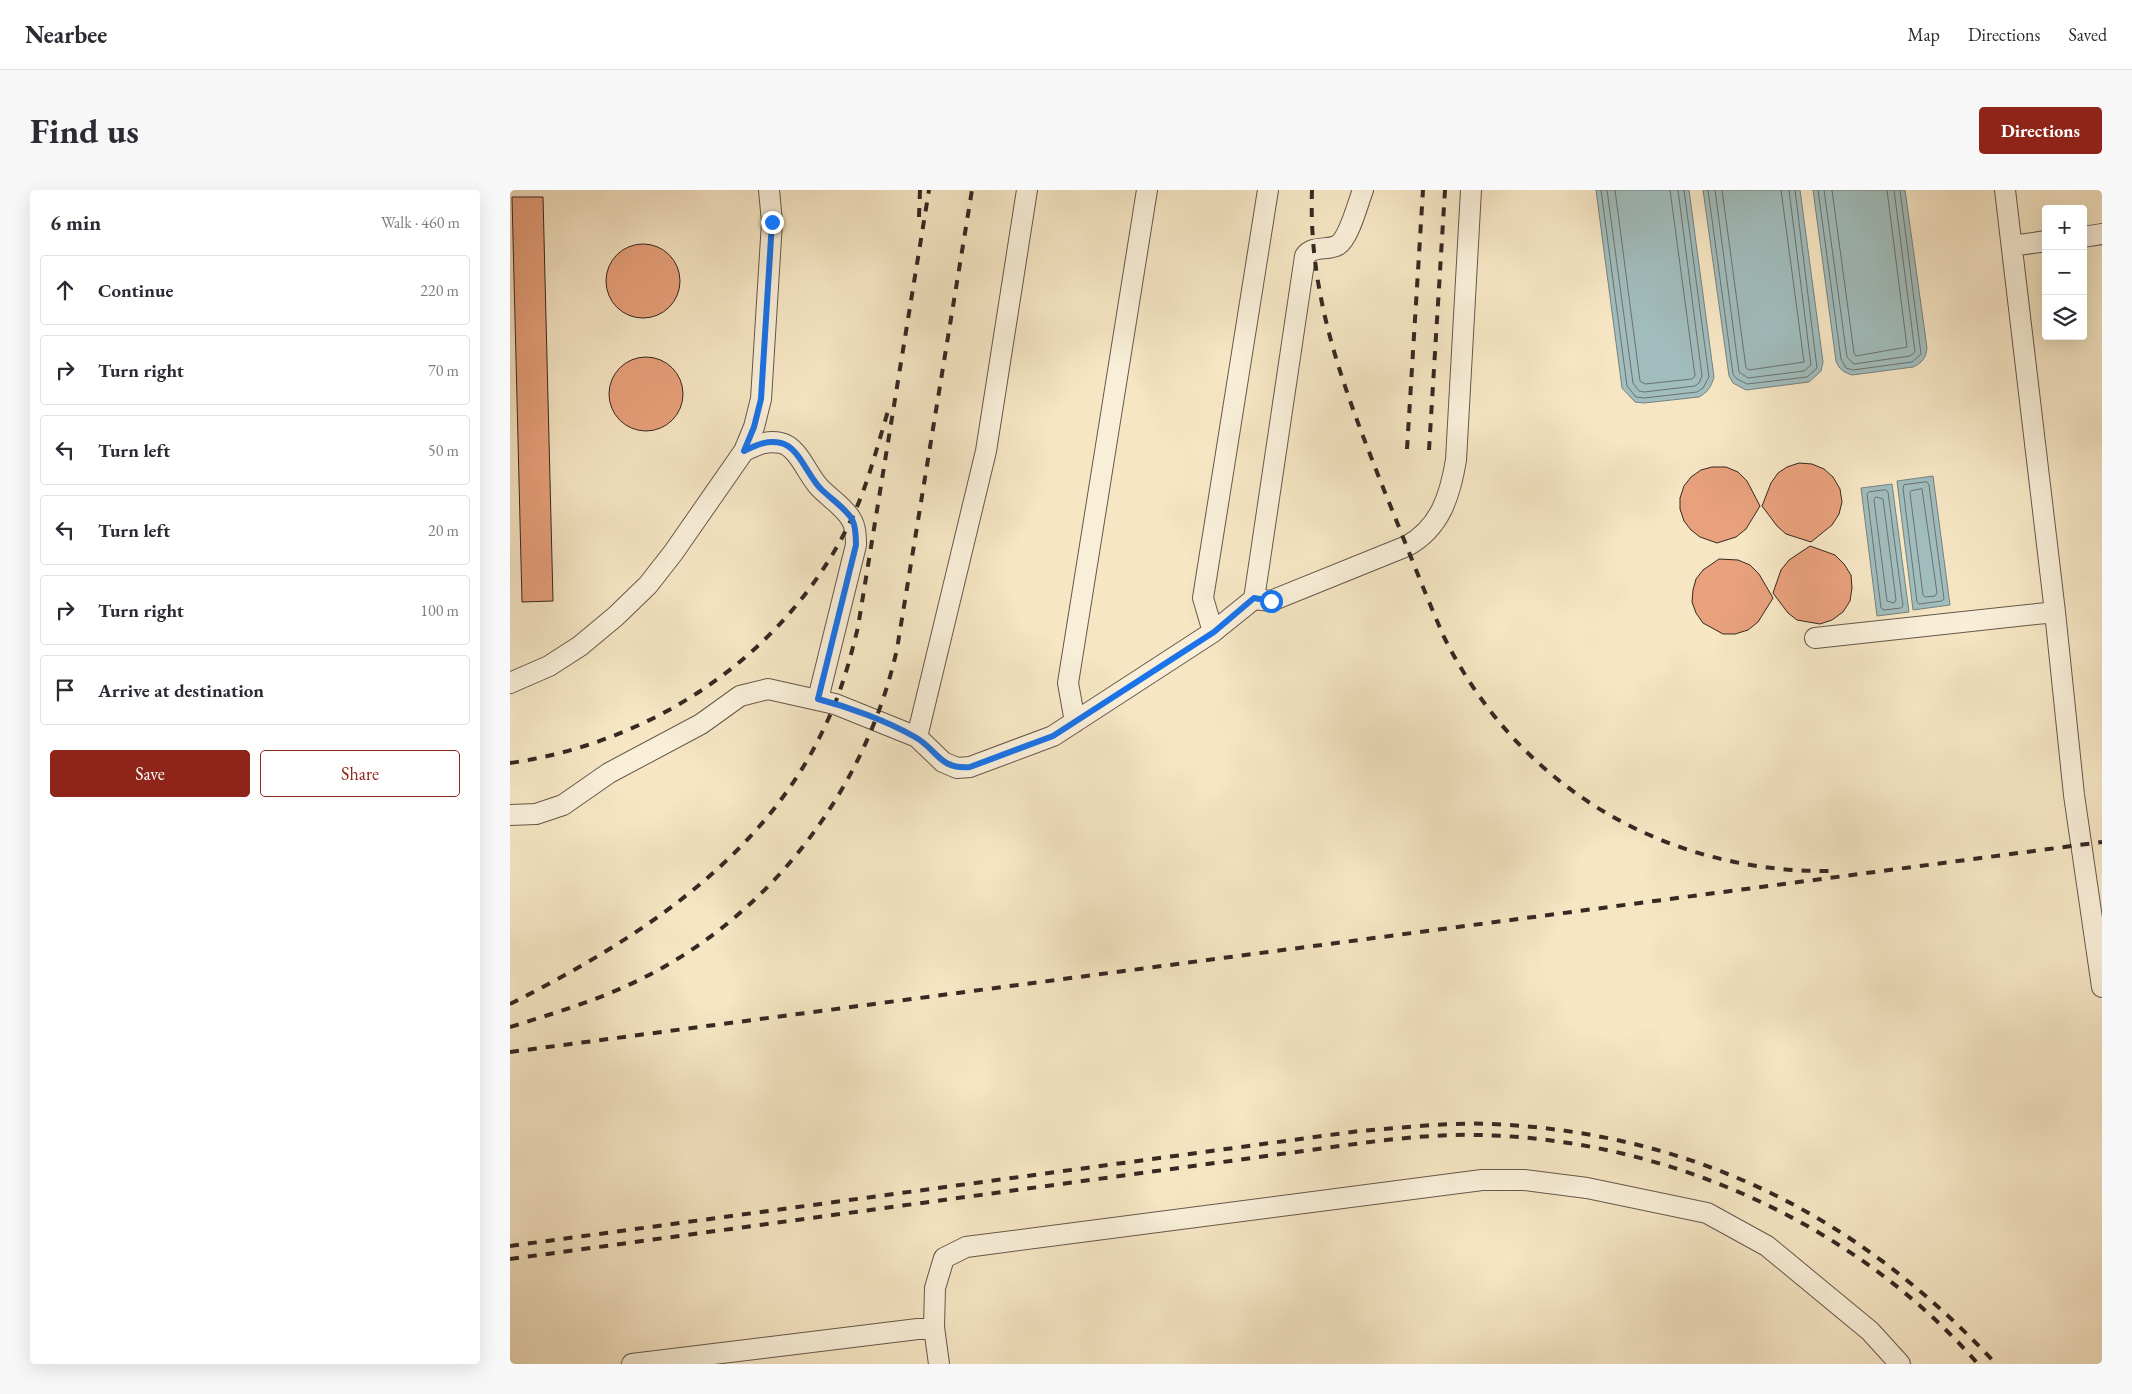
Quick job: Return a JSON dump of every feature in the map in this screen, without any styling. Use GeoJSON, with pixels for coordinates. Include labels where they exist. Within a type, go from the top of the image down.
{"type":"FeatureCollection","features":[{"type":"Feature","properties":{"kind":"lane"},"geometry":{"type":"LineString","coordinates":[[510,683],[549,666],[580,646],[648,585],[673,553],[744,451],[754,427],[761,399],[772,222],[769,190]]}},
{"type":"Feature","properties":{"kind":"lane"},"geometry":{"type":"LineString","coordinates":[[917,737],[986,451],[1027,190]]}},
{"type":"Feature","properties":{"kind":"lane"},"geometry":{"type":"LineString","coordinates":[[1075,722],[1068,683],[1147,190]]}},
{"type":"Feature","properties":{"kind":"lane"},"geometry":{"type":"LineString","coordinates":[[1214,632],[1203,598],[1268,190]]}},
{"type":"Feature","properties":{"kind":"lane"},"geometry":{"type":"LineString","coordinates":[[510,815],[536,814],[564,804],[609,774],[702,724],[740,696],[753,691],[768,689],[818,699],[917,737],[943,762],[957,768],[970,767],[1053,736],[1214,632],[1254,598],[1305,256],[1310,251],[1334,247],[1343,241],[1363,190]]}},
{"type":"Feature","properties":{"kind":"lane"},"geometry":{"type":"LineString","coordinates":[[1254,598],[1271,601],[1406,546],[1424,534],[1443,509],[1453,481],[1456,460],[1471,190]]}},
{"type":"Feature","properties":{"kind":"lane"},"geometry":{"type":"LineString","coordinates":[[2005,190],[2056,612],[2074,795],[2102,987]]}},
{"type":"Feature","properties":{"kind":"lane"},"geometry":{"type":"LineString","coordinates":[[2087,236],[2102,234]]}},
{"type":"Feature","properties":{"kind":"lane"},"geometry":{"type":"LineString","coordinates":[[2012,246],[2042,242]]}},
{"type":"Feature","properties":{"kind":"lane"},"geometry":{"type":"LineString","coordinates":[[744,451],[758,444],[770,442],[782,443],[792,449],[814,482],[840,505],[852,519],[855,527],[856,545],[818,699]]}},
{"type":"Feature","properties":{"kind":"lane"},"geometry":{"type":"LineString","coordinates":[[1815,638],[2056,612]]}},
{"type":"Feature","properties":{"kind":"lane"},"geometry":{"type":"LineString","coordinates":[[939,1364],[934,1327],[935,1288],[944,1258],[966,1247],[1482,1180],[1524,1180],[1587,1188],[1707,1213],[1767,1246],[1870,1332],[1900,1364]]}},
{"type":"Feature","properties":{"kind":"lane"},"geometry":{"type":"LineString","coordinates":[[632,1364],[934,1327]]}},
{"type":"Feature","properties":{"kind":"water"},"geometry":{"type":"Polygon","coordinates":[[[1596,190],[1689,190],[1714,377],[1709,389],[1699,397],[1644,403],[1635,402],[1622,388],[1596,190]]]}},
{"type":"Feature","properties":{"kind":"water"},"geometry":{"type":"Polygon","coordinates":[[[1703,190],[1800,190],[1823,362],[1821,371],[1809,382],[1746,390],[1733,383],[1729,376],[1703,190]]]}},
{"type":"Feature","properties":{"kind":"water"},"geometry":{"type":"Polygon","coordinates":[[[1813,190],[1905,190],[1927,348],[1925,357],[1913,367],[1852,375],[1844,371],[1836,361],[1813,190]]]}},
{"type":"Feature","properties":{"kind":"water"},"geometry":{"type":"Polygon","coordinates":[[[1933,476],[1950,605],[1913,610],[1897,481],[1933,476]]]}},
{"type":"Feature","properties":{"kind":"water"},"geometry":{"type":"Polygon","coordinates":[[[1892,484],[1909,612],[1877,616],[1861,488],[1892,484]]]}},
{"type":"Feature","properties":{"kind":"building"},"geometry":{"type":"Polygon","coordinates":[[[512,197],[543,197],[553,601],[522,602],[512,197]]]}},
{"type":"Feature","properties":{"kind":"building"},"geometry":{"type":"Polygon","coordinates":[[[636,244],[650,244],[664,250],[674,260],[680,274],[680,288],[674,302],[664,312],[650,318],[636,318],[622,312],[612,302],[606,288],[606,274],[612,260],[622,250],[636,244]]]}},
{"type":"Feature","properties":{"kind":"building"},"geometry":{"type":"Polygon","coordinates":[[[639,357],[653,357],[667,363],[677,373],[683,387],[683,401],[677,415],[667,425],[653,431],[639,431],[625,425],[615,415],[609,401],[609,387],[615,373],[625,363],[639,357]]]}},
{"type":"Feature","properties":{"kind":"building"},"geometry":{"type":"Polygon","coordinates":[[[1799,463],[1812,464],[1824,469],[1833,477],[1840,489],[1842,502],[1839,514],[1832,525],[1811,542],[1786,534],[1777,526],[1762,506],[1771,483],[1778,473],[1787,467],[1799,463]]]}},
{"type":"Feature","properties":{"kind":"building"},"geometry":{"type":"Polygon","coordinates":[[[1712,467],[1726,467],[1738,472],[1747,481],[1760,506],[1746,529],[1736,537],[1717,543],[1700,537],[1691,530],[1684,521],[1680,509],[1680,498],[1684,486],[1691,477],[1701,470],[1712,467]]]}},
{"type":"Feature","properties":{"kind":"building"},"geometry":{"type":"Polygon","coordinates":[[[1810,546],[1835,555],[1851,575],[1850,601],[1843,612],[1832,620],[1820,624],[1797,620],[1788,613],[1773,593],[1781,570],[1789,560],[1810,546]]]}},
{"type":"Feature","properties":{"kind":"building"},"geometry":{"type":"Polygon","coordinates":[[[1719,559],[1738,560],[1750,565],[1759,574],[1773,598],[1758,622],[1748,630],[1735,634],[1723,634],[1703,623],[1696,613],[1692,602],[1696,579],[1703,570],[1719,559]]]}},
{"type":"Feature","properties":{"kind":"railway"},"geometry":{"type":"LineString","coordinates":[[919,217],[920,190]]}},
{"type":"Feature","properties":{"kind":"railway"},"geometry":{"type":"LineString","coordinates":[[510,1004],[558,979],[650,923],[693,890],[733,855],[769,815],[800,772],[826,724],[845,676],[858,627],[929,190]]}},
{"type":"Feature","properties":{"kind":"railway"},"geometry":{"type":"LineString","coordinates":[[510,1027],[577,1006],[609,993],[641,979],[688,952],[731,920],[771,883],[806,842],[837,798],[862,751],[882,701],[897,649],[972,190]]}},
{"type":"Feature","properties":{"kind":"railway"},"geometry":{"type":"LineString","coordinates":[[1312,190],[1312,230],[1316,269],[1323,307],[1343,380],[1436,619],[1444,637],[1475,691],[1513,738],[1556,778],[1604,812],[1657,838],[1713,857],[1772,868],[1834,871]]}},
{"type":"Feature","properties":{"kind":"railway"},"geometry":{"type":"LineString","coordinates":[[1407,449],[1423,190]]}},
{"type":"Feature","properties":{"kind":"railway"},"geometry":{"type":"LineString","coordinates":[[1429,450],[1445,190]]}},
{"type":"Feature","properties":{"kind":"railway"},"geometry":{"type":"LineString","coordinates":[[510,763],[564,752],[616,735],[665,712],[712,683],[754,649],[792,610],[825,566],[858,505],[888,411]]}},
{"type":"Feature","properties":{"kind":"railway"},"geometry":{"type":"LineString","coordinates":[[510,1052],[2102,842]]}},
{"type":"Feature","properties":{"kind":"railway"},"geometry":{"type":"LineString","coordinates":[[510,1246],[1359,1131],[1441,1125],[1491,1124],[1565,1131],[1636,1144],[1704,1165],[1768,1192],[1830,1225],[1888,1265],[1943,1312],[1996,1364]]}},
{"type":"Feature","properties":{"kind":"railway"},"geometry":{"type":"LineString","coordinates":[[510,1259],[1362,1143],[1450,1135],[1549,1140],[1619,1153],[1687,1172],[1752,1198],[1815,1231],[1874,1269],[1929,1314],[1978,1364]]}},
{"type":"Feature","properties":{"kind":"route"},"geometry":{"type":"LineString","coordinates":[[772,222],[761,399],[754,427],[744,451],[758,444],[770,442],[782,443],[792,449],[814,482],[840,505],[852,519],[856,536],[856,545],[818,699],[917,737],[943,762],[957,768],[970,767],[1053,736],[1214,632],[1254,598],[1271,601]]}}]}
